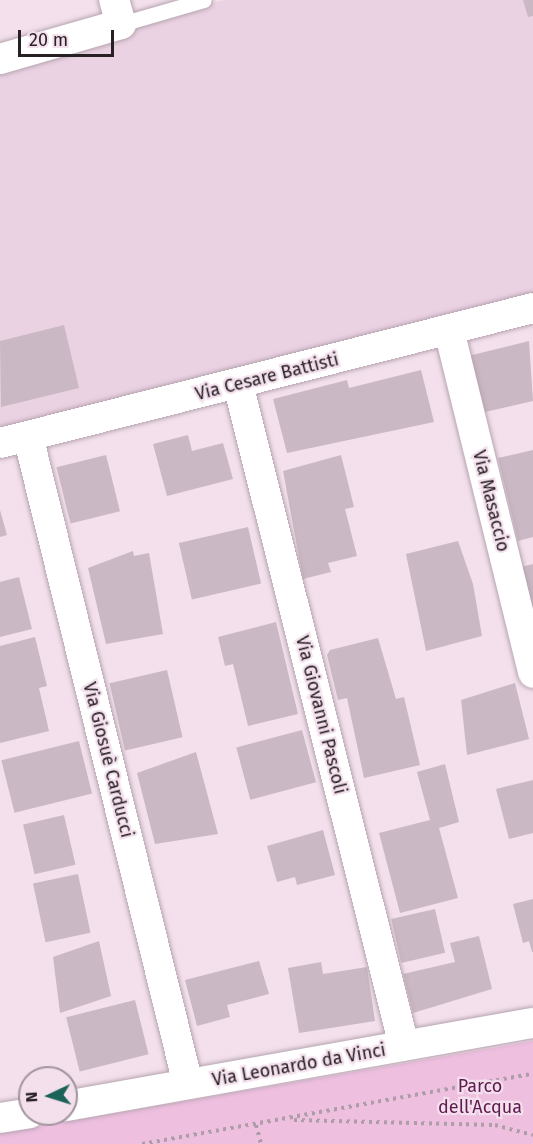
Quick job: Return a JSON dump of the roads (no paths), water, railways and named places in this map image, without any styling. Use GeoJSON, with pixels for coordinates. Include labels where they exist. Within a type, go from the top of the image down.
{"type":"FeatureCollection","features":[{"type":"Feature","properties":{"kind":"street"},"geometry":{"type":"LineString","coordinates":[[0,59],[118,12]]}},
{"type":"Feature","properties":{"kind":"street","name":"Via Cesare Battisti"},"geometry":{"type":"LineString","coordinates":[[14,439],[533,308]]}},
{"type":"Feature","properties":{"kind":"street","name":"Via Masaccio"},"geometry":{"type":"LineString","coordinates":[[449,330],[533,673]]}},
{"type":"Feature","properties":{"kind":"street","name":"Via Giovanni Pascoli"},"geometry":{"type":"LineString","coordinates":[[238,384],[404,1046]]}},
{"type":"Feature","properties":{"kind":"street","name":"Via Giosuè Carducci"},"geometry":{"type":"LineString","coordinates":[[14,439],[188,1084]]}},
{"type":"Feature","properties":{"kind":"street","name":"Via Leonardo da Vinci"},"geometry":{"type":"LineString","coordinates":[[78,1104],[533,1023]]}},
{"type":"Feature","properties":{"kind":"street"},"geometry":{"type":"LineString","coordinates":[[0,1118],[18,1115]]}},
{"type":"Feature","properties":{"kind":"lane"},"geometry":{"type":"LineString","coordinates":[[118,12],[204,0]]}},
{"type":"Feature","properties":{"kind":"park label","name":"Parco dell'Acqua"},"geometry":{"type":"Point","coordinates":[480,1097]}}]}
